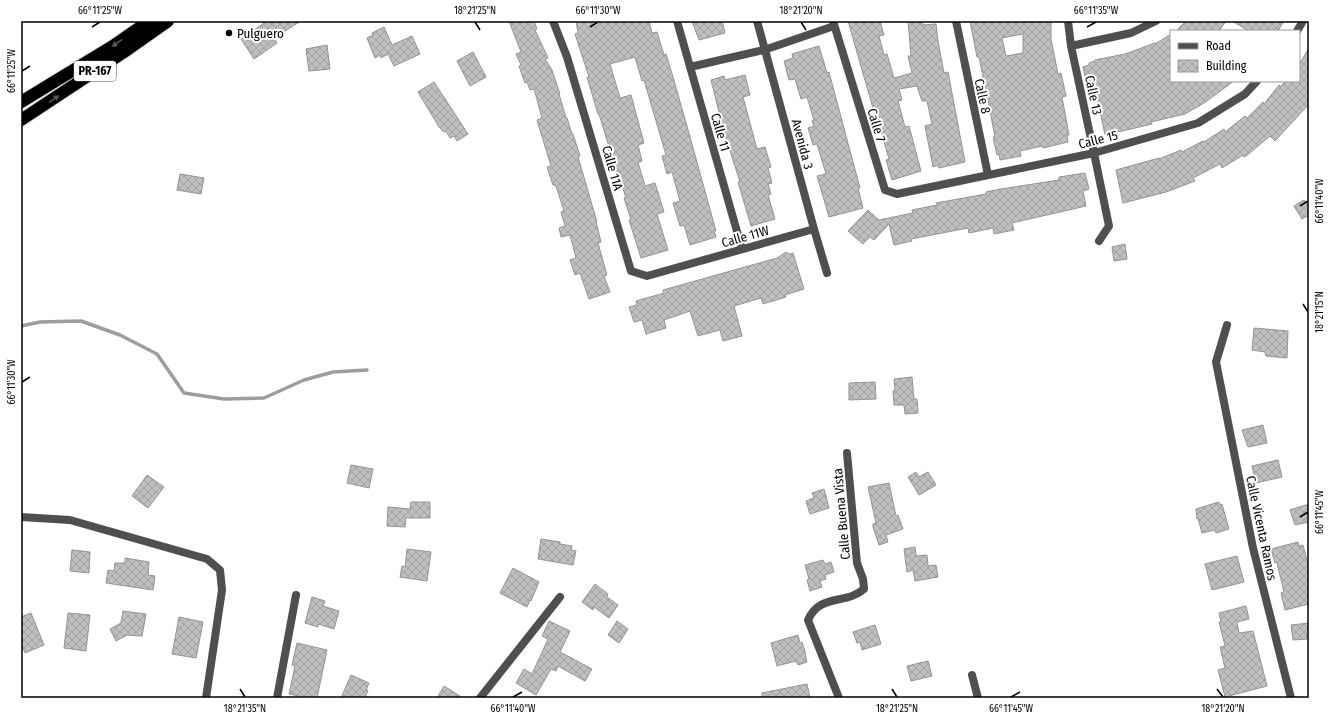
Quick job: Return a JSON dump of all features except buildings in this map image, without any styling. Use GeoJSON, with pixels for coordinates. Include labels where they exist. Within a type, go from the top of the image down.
{"type":"FeatureCollection","features":[{"type":"Feature","properties":{"kind":"highway","name":"PR-167"},"geometry":{"type":"LineString","coordinates":[[21,102],[113,46],[149,21]]}},
{"type":"Feature","properties":{"kind":"highway","name":"PR-167"},"geometry":{"type":"LineString","coordinates":[[21,120],[168,21]]}},
{"type":"Feature","properties":{"kind":"street","name":"Calle 11A"},"geometry":{"type":"LineString","coordinates":[[553,21],[567,57],[631,271],[647,276],[682,266]]}},
{"type":"Feature","properties":{"kind":"street","name":"Calle 11"},"geometry":{"type":"LineString","coordinates":[[677,21],[742,249]]}},
{"type":"Feature","properties":{"kind":"street","name":"Avenida 3"},"geometry":{"type":"LineString","coordinates":[[757,21],[827,273]]}},
{"type":"Feature","properties":{"kind":"street","name":"Calle 8"},"geometry":{"type":"LineString","coordinates":[[956,21],[988,175]]}},
{"type":"Feature","properties":{"kind":"street","name":"Calle 13"},"geometry":{"type":"LineString","coordinates":[[1068,21],[1071,46],[1109,226],[1099,241]]}},
{"type":"Feature","properties":{"kind":"street"},"geometry":{"type":"LineString","coordinates":[[1071,46],[1131,33],[1156,21]]}},
{"type":"Feature","properties":{"kind":"street"},"geometry":{"type":"LineString","coordinates":[[1298,30],[1303,21]]}},
{"type":"Feature","properties":{"kind":"street"},"geometry":{"type":"LineString","coordinates":[[690,67],[764,50],[834,23]]}},
{"type":"Feature","properties":{"kind":"street","name":"Calle 7"},"geometry":{"type":"LineString","coordinates":[[834,23],[885,190],[897,194],[931,187]]}},
{"type":"Feature","properties":{"kind":"street","name":"Calle 15"},"geometry":{"type":"LineString","coordinates":[[931,187],[1094,153],[1198,124],[1245,94],[1256,82]]}},
{"type":"Feature","properties":{"kind":"street","name":"Calle 11W"},"geometry":{"type":"LineString","coordinates":[[682,266],[814,229]]}},
{"type":"Feature","properties":{"kind":"street","name":"Calle Vicenta Ramos"},"geometry":{"type":"LineString","coordinates":[[1227,325],[1216,362],[1253,548],[1291,698]]}},
{"type":"Feature","properties":{"kind":"street","name":"Calle Buena Vista"},"geometry":{"type":"LineString","coordinates":[[839,698],[808,620],[812,612],[822,604],[858,594],[864,589],[863,579],[857,562],[848,453]]}},
{"type":"Feature","properties":{"kind":"street"},"geometry":{"type":"LineString","coordinates":[[21,517],[70,520],[207,559],[220,570],[222,590],[206,698]]}},
{"type":"Feature","properties":{"kind":"street"},"geometry":{"type":"LineString","coordinates":[[278,698],[296,595]]}},
{"type":"Feature","properties":{"kind":"street"},"geometry":{"type":"LineString","coordinates":[[480,698],[560,597]]}},
{"type":"Feature","properties":{"kind":"street"},"geometry":{"type":"LineString","coordinates":[[972,675],[978,698]]}},
{"type":"Feature","properties":{"kind":"waterway"},"geometry":{"type":"LineString","coordinates":[[21,326],[40,322],[81,321],[120,335],[157,354],[184,393],[224,399],[264,398],[304,380],[333,372],[367,370]]}},
{"type":"Feature","properties":{"kind":"place","name":"Pulguero"},"geometry":{"type":"Point","coordinates":[229,33]}}]}
